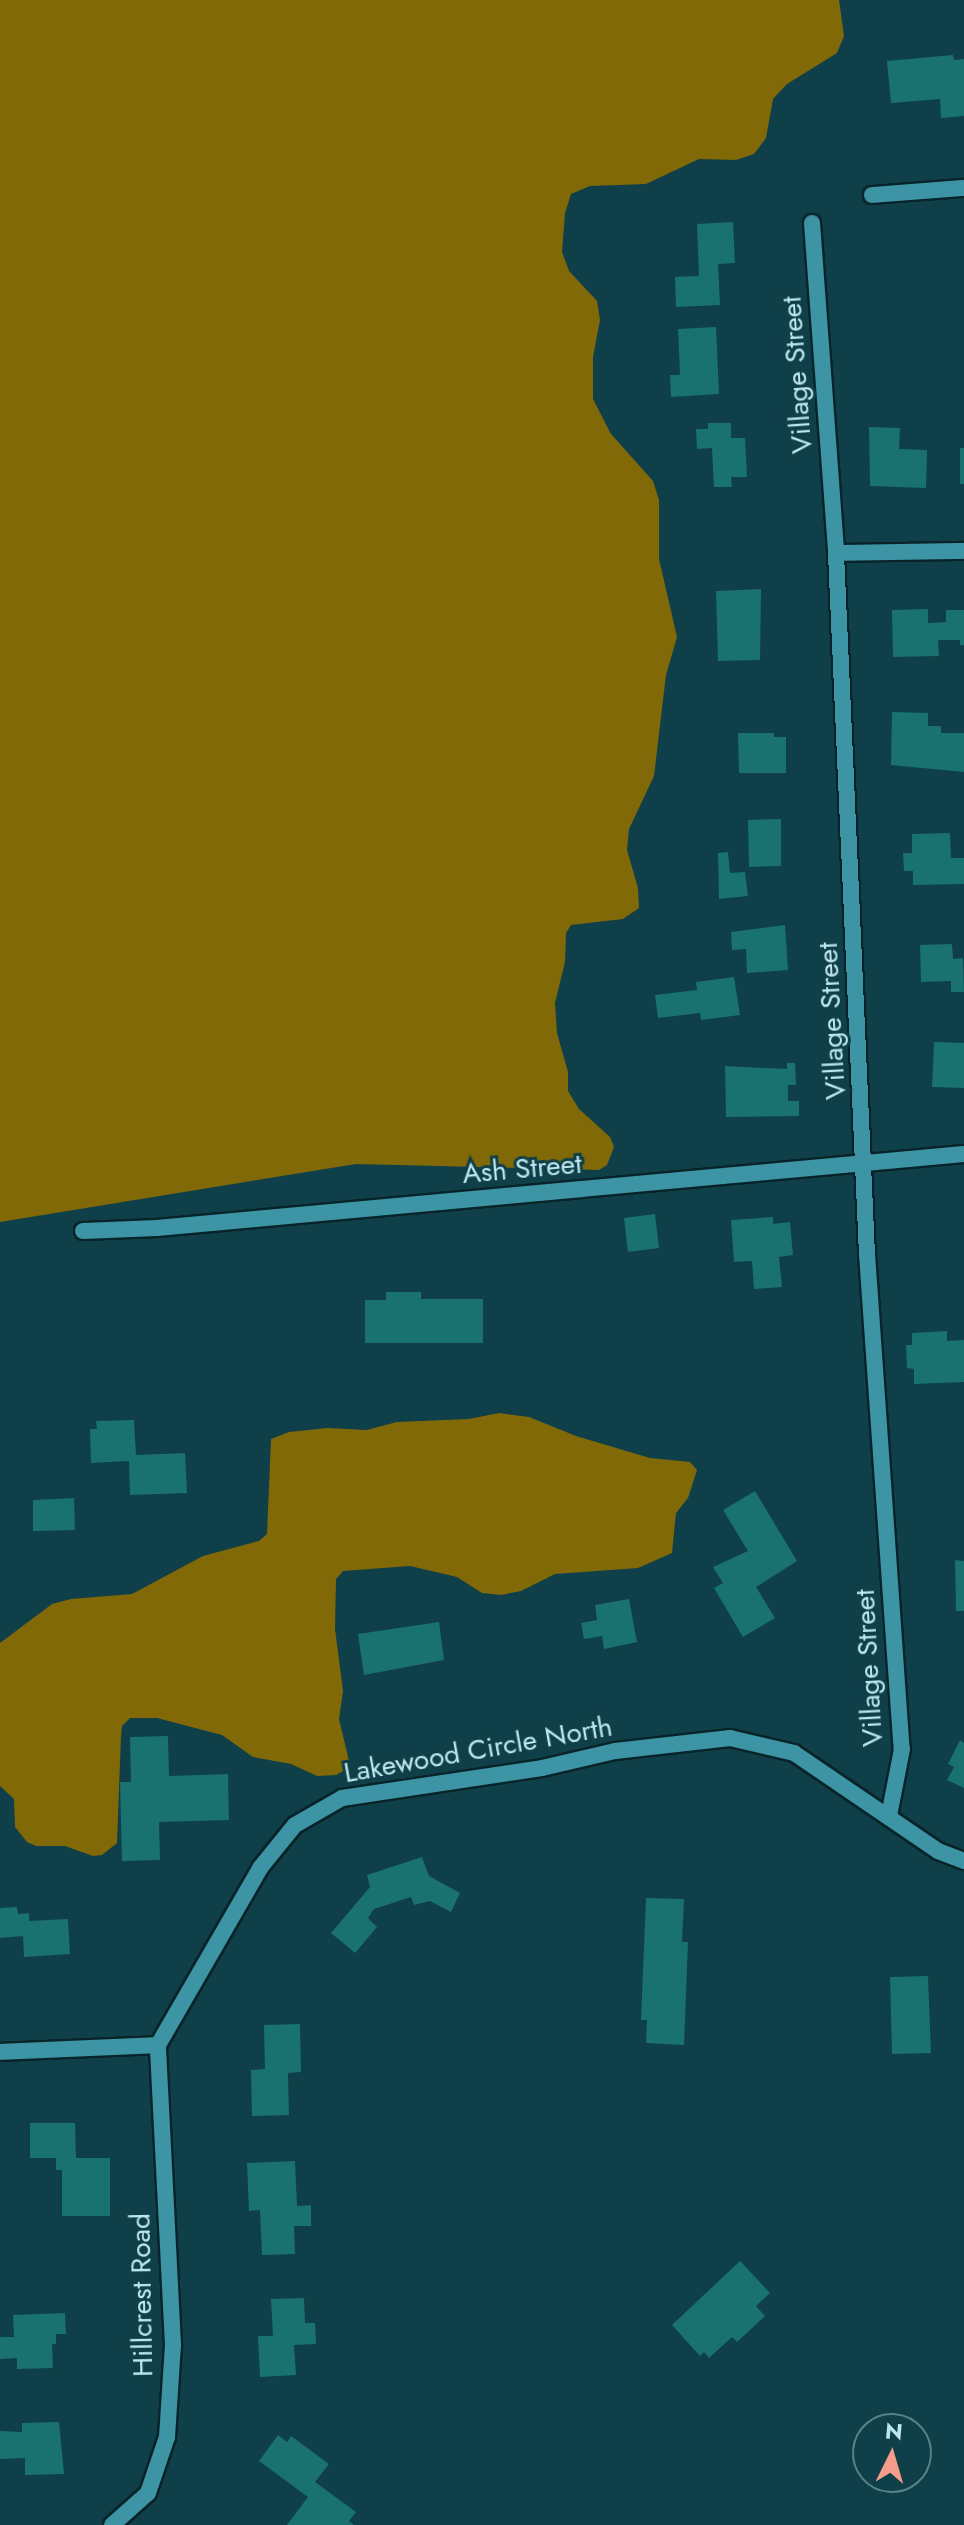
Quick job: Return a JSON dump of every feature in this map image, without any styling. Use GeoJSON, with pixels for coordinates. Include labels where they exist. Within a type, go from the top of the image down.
{"type":"FeatureCollection","features":[{"type":"Feature","properties":{"kind":"street"},"geometry":{"type":"LineString","coordinates":[[872,195],[964,188]]}},
{"type":"Feature","properties":{"kind":"street","name":"Village Street"},"geometry":{"type":"LineString","coordinates":[[812,223],[836,553],[867,1254],[902,1749],[889,1816]]}},
{"type":"Feature","properties":{"kind":"street"},"geometry":{"type":"LineString","coordinates":[[836,553],[964,551]]}},
{"type":"Feature","properties":{"kind":"street","name":"Ash Street"},"geometry":{"type":"LineString","coordinates":[[83,1231],[964,1154]]}},
{"type":"Feature","properties":{"kind":"street","name":"Lakewood Circle North"},"geometry":{"type":"LineString","coordinates":[[158,2045],[260,1868],[295,1825],[342,1798],[542,1768],[615,1751],[730,1738],[794,1753],[938,1851],[964,1861]]}},
{"type":"Feature","properties":{"kind":"street"},"geometry":{"type":"LineString","coordinates":[[0,2052],[158,2045]]}},
{"type":"Feature","properties":{"kind":"street","name":"Hillcrest Road"},"geometry":{"type":"LineString","coordinates":[[112,2525],[148,2493],[167,2437],[173,2345],[158,2045]]}},
{"type":"Feature","properties":{"kind":"shaded area"},"geometry":{"type":"Polygon","coordinates":[[[0,0],[839,0],[844,36],[837,53],[787,84],[773,99],[766,138],[754,154],[736,160],[699,159],[646,184],[590,186],[571,194],[565,213],[562,252],[569,271],[597,301],[600,320],[593,357],[593,399],[611,434],[653,481],[659,500],[659,559],[677,637],[666,675],[654,776],[629,829],[627,850],[638,888],[639,908],[623,919],[571,925],[566,933],[565,962],[555,1003],[557,1033],[568,1072],[568,1091],[579,1109],[610,1137],[614,1147],[607,1165],[599,1170],[356,1164],[0,1222],[0,0]]]}},
{"type":"Feature","properties":{"kind":"shaded area"},"geometry":{"type":"Polygon","coordinates":[[[499,1413],[529,1417],[576,1436],[650,1458],[690,1462],[697,1470],[688,1498],[676,1513],[672,1553],[638,1568],[555,1574],[521,1591],[501,1595],[482,1593],[457,1577],[410,1566],[343,1571],[336,1579],[335,1629],[343,1691],[339,1719],[349,1761],[345,1770],[336,1775],[317,1776],[291,1764],[253,1757],[222,1735],[157,1718],[130,1718],[122,1726],[117,1843],[102,1855],[93,1856],[65,1846],[36,1846],[27,1842],[15,1827],[14,1799],[0,1786],[0,1643],[52,1604],[71,1599],[132,1594],[203,1556],[259,1541],[267,1534],[271,1439],[289,1432],[328,1428],[367,1430],[397,1422],[469,1419],[499,1413]]]}},
{"type":"Feature","properties":{"kind":"building"},"geometry":{"type":"Polygon","coordinates":[[[953,55],[954,60],[964,59],[964,116],[941,118],[940,99],[891,103],[887,61],[953,55]]]}},
{"type":"Feature","properties":{"kind":"building"},"geometry":{"type":"Polygon","coordinates":[[[733,222],[735,263],[718,264],[720,305],[676,307],[675,277],[699,276],[697,224],[733,222]]]}},
{"type":"Feature","properties":{"kind":"building"},"geometry":{"type":"Polygon","coordinates":[[[716,327],[719,394],[671,397],[670,375],[680,375],[678,329],[716,327]]]}},
{"type":"Feature","properties":{"kind":"building"},"geometry":{"type":"Polygon","coordinates":[[[708,423],[731,423],[731,438],[745,438],[747,477],[731,477],[732,487],[714,487],[712,448],[697,449],[696,429],[708,429],[708,423]]]}},
{"type":"Feature","properties":{"kind":"building"},"geometry":{"type":"Polygon","coordinates":[[[869,427],[900,428],[899,449],[927,450],[926,488],[870,486],[869,427]]]}},
{"type":"Feature","properties":{"kind":"building"},"geometry":{"type":"Polygon","coordinates":[[[960,448],[964,448],[964,484],[960,484],[960,448]]]}},
{"type":"Feature","properties":{"kind":"building"},"geometry":{"type":"Polygon","coordinates":[[[761,589],[760,660],[718,661],[716,591],[761,589]]]}},
{"type":"Feature","properties":{"kind":"building"},"geometry":{"type":"Polygon","coordinates":[[[928,609],[928,623],[946,622],[946,610],[964,610],[964,645],[960,645],[960,640],[938,640],[939,656],[893,657],[892,610],[928,609]]]}},
{"type":"Feature","properties":{"kind":"building"},"geometry":{"type":"Polygon","coordinates":[[[892,712],[928,713],[928,726],[941,726],[941,733],[964,733],[964,772],[891,765],[892,712]]]}},
{"type":"Feature","properties":{"kind":"building"},"geometry":{"type":"Polygon","coordinates":[[[738,733],[774,733],[774,737],[786,737],[786,773],[739,773],[738,733]]]}},
{"type":"Feature","properties":{"kind":"building"},"geometry":{"type":"Polygon","coordinates":[[[781,819],[781,866],[749,867],[748,820],[781,819]]]}},
{"type":"Feature","properties":{"kind":"building"},"geometry":{"type":"Polygon","coordinates":[[[950,833],[951,858],[964,858],[964,884],[913,885],[913,871],[904,871],[903,853],[912,853],[912,834],[950,833]]]}},
{"type":"Feature","properties":{"kind":"building"},"geometry":{"type":"Polygon","coordinates":[[[728,852],[730,873],[745,872],[748,896],[719,899],[718,853],[728,852]]]}},
{"type":"Feature","properties":{"kind":"building"},"geometry":{"type":"Polygon","coordinates":[[[785,925],[788,970],[747,973],[746,949],[732,950],[731,932],[785,925]]]}},
{"type":"Feature","properties":{"kind":"building"},"geometry":{"type":"Polygon","coordinates":[[[952,944],[953,959],[963,958],[964,992],[951,992],[951,981],[921,982],[920,945],[952,944]]]}},
{"type":"Feature","properties":{"kind":"building"},"geometry":{"type":"Polygon","coordinates":[[[734,977],[740,1015],[701,1020],[700,1013],[658,1018],[655,995],[697,990],[696,982],[734,977]]]}},
{"type":"Feature","properties":{"kind":"building"},"geometry":{"type":"Polygon","coordinates":[[[934,1042],[964,1043],[964,1088],[932,1087],[934,1042]]]}},
{"type":"Feature","properties":{"kind":"building"},"geometry":{"type":"Polygon","coordinates":[[[787,1063],[795,1063],[796,1085],[788,1085],[788,1101],[799,1101],[799,1116],[726,1117],[725,1066],[787,1069],[787,1063]]]}},
{"type":"Feature","properties":{"kind":"building"},"geometry":{"type":"Polygon","coordinates":[[[655,1214],[659,1248],[628,1252],[624,1218],[655,1214]]]}},
{"type":"Feature","properties":{"kind":"building"},"geometry":{"type":"Polygon","coordinates":[[[773,1217],[773,1224],[790,1222],[793,1255],[779,1257],[782,1287],[754,1289],[752,1261],[734,1262],[731,1220],[773,1217]]]}},
{"type":"Feature","properties":{"kind":"building"},"geometry":{"type":"Polygon","coordinates":[[[386,1292],[421,1292],[421,1299],[483,1299],[483,1343],[365,1343],[365,1300],[386,1300],[386,1292]]]}},
{"type":"Feature","properties":{"kind":"building"},"geometry":{"type":"Polygon","coordinates":[[[947,1331],[947,1341],[964,1340],[964,1382],[914,1384],[914,1369],[907,1368],[906,1345],[912,1345],[912,1333],[947,1331]]]}},
{"type":"Feature","properties":{"kind":"building"},"geometry":{"type":"Polygon","coordinates":[[[134,1420],[136,1455],[185,1453],[187,1493],[130,1495],[129,1461],[91,1463],[90,1429],[97,1429],[96,1421],[134,1420]]]}},
{"type":"Feature","properties":{"kind":"building"},"geometry":{"type":"Polygon","coordinates":[[[755,1491],[797,1561],[756,1587],[775,1618],[743,1637],[714,1588],[723,1583],[713,1567],[748,1551],[723,1510],[755,1491]]]}},
{"type":"Feature","properties":{"kind":"building"},"geometry":{"type":"Polygon","coordinates":[[[74,1498],[75,1530],[33,1531],[33,1500],[74,1498]]]}},
{"type":"Feature","properties":{"kind":"building"},"geometry":{"type":"Polygon","coordinates":[[[955,1560],[964,1561],[964,1611],[956,1611],[955,1560]]]}},
{"type":"Feature","properties":{"kind":"building"},"geometry":{"type":"Polygon","coordinates":[[[629,1599],[637,1642],[604,1649],[602,1636],[584,1639],[581,1623],[597,1620],[595,1605],[629,1599]]]}},
{"type":"Feature","properties":{"kind":"building"},"geometry":{"type":"Polygon","coordinates":[[[439,1622],[444,1660],[364,1675],[358,1634],[439,1622]]]}},
{"type":"Feature","properties":{"kind":"building"},"geometry":{"type":"Polygon","coordinates":[[[168,1736],[169,1776],[228,1774],[229,1820],[159,1822],[160,1860],[122,1861],[120,1782],[131,1782],[130,1737],[168,1736]]]}},
{"type":"Feature","properties":{"kind":"building"},"geometry":{"type":"Polygon","coordinates":[[[960,1740],[964,1743],[964,1788],[947,1780],[954,1767],[948,1764],[960,1740]]]}},
{"type":"Feature","properties":{"kind":"building"},"geometry":{"type":"Polygon","coordinates":[[[422,1857],[429,1876],[460,1893],[451,1912],[430,1901],[414,1905],[411,1897],[374,1909],[368,1918],[377,1927],[355,1953],[331,1933],[370,1887],[367,1875],[422,1857]]]}},
{"type":"Feature","properties":{"kind":"building"},"geometry":{"type":"Polygon","coordinates":[[[646,1898],[684,1899],[682,1942],[688,1942],[684,2045],[646,2043],[647,2020],[641,2020],[646,1898]]]}},
{"type":"Feature","properties":{"kind":"building"},"geometry":{"type":"Polygon","coordinates":[[[17,1907],[18,1914],[29,1913],[29,1921],[68,1919],[70,1954],[24,1957],[23,1936],[0,1938],[0,1908],[17,1907]]]}},
{"type":"Feature","properties":{"kind":"building"},"geometry":{"type":"Polygon","coordinates":[[[928,1976],[931,2053],[892,2054],[890,1977],[928,1976]]]}},
{"type":"Feature","properties":{"kind":"building"},"geometry":{"type":"Polygon","coordinates":[[[300,2024],[301,2072],[288,2073],[289,2115],[252,2116],[251,2070],[265,2069],[264,2025],[300,2024]]]}},
{"type":"Feature","properties":{"kind":"building"},"geometry":{"type":"Polygon","coordinates":[[[30,2123],[75,2123],[76,2158],[110,2158],[110,2216],[62,2216],[62,2170],[56,2170],[56,2158],[30,2158],[30,2123]]]}},
{"type":"Feature","properties":{"kind":"building"},"geometry":{"type":"Polygon","coordinates":[[[295,2161],[297,2206],[311,2205],[311,2226],[294,2226],[295,2254],[262,2255],[260,2210],[249,2211],[247,2163],[295,2161]]]}},
{"type":"Feature","properties":{"kind":"building"},"geometry":{"type":"Polygon","coordinates":[[[740,2261],[770,2293],[756,2306],[765,2316],[737,2342],[732,2337],[709,2358],[704,2352],[700,2356],[672,2325],[740,2261]]]}},
{"type":"Feature","properties":{"kind":"building"},"geometry":{"type":"Polygon","coordinates":[[[304,2298],[305,2323],[315,2323],[316,2344],[294,2345],[296,2375],[260,2377],[258,2336],[273,2336],[271,2299],[304,2298]]]}},
{"type":"Feature","properties":{"kind":"building"},"geometry":{"type":"Polygon","coordinates":[[[65,2313],[66,2334],[56,2334],[56,2344],[52,2344],[53,2368],[17,2369],[17,2358],[0,2359],[0,2337],[14,2337],[13,2315],[65,2313]]]}},
{"type":"Feature","properties":{"kind":"building"},"geometry":{"type":"Polygon","coordinates":[[[59,2422],[64,2474],[25,2475],[25,2458],[0,2459],[0,2431],[22,2432],[22,2423],[59,2422]]]}},
{"type":"Feature","properties":{"kind":"building"},"geometry":{"type":"Polygon","coordinates":[[[278,2435],[287,2442],[291,2436],[329,2464],[315,2482],[356,2512],[349,2521],[354,2525],[287,2525],[308,2497],[259,2461],[278,2435]]]}}]}
